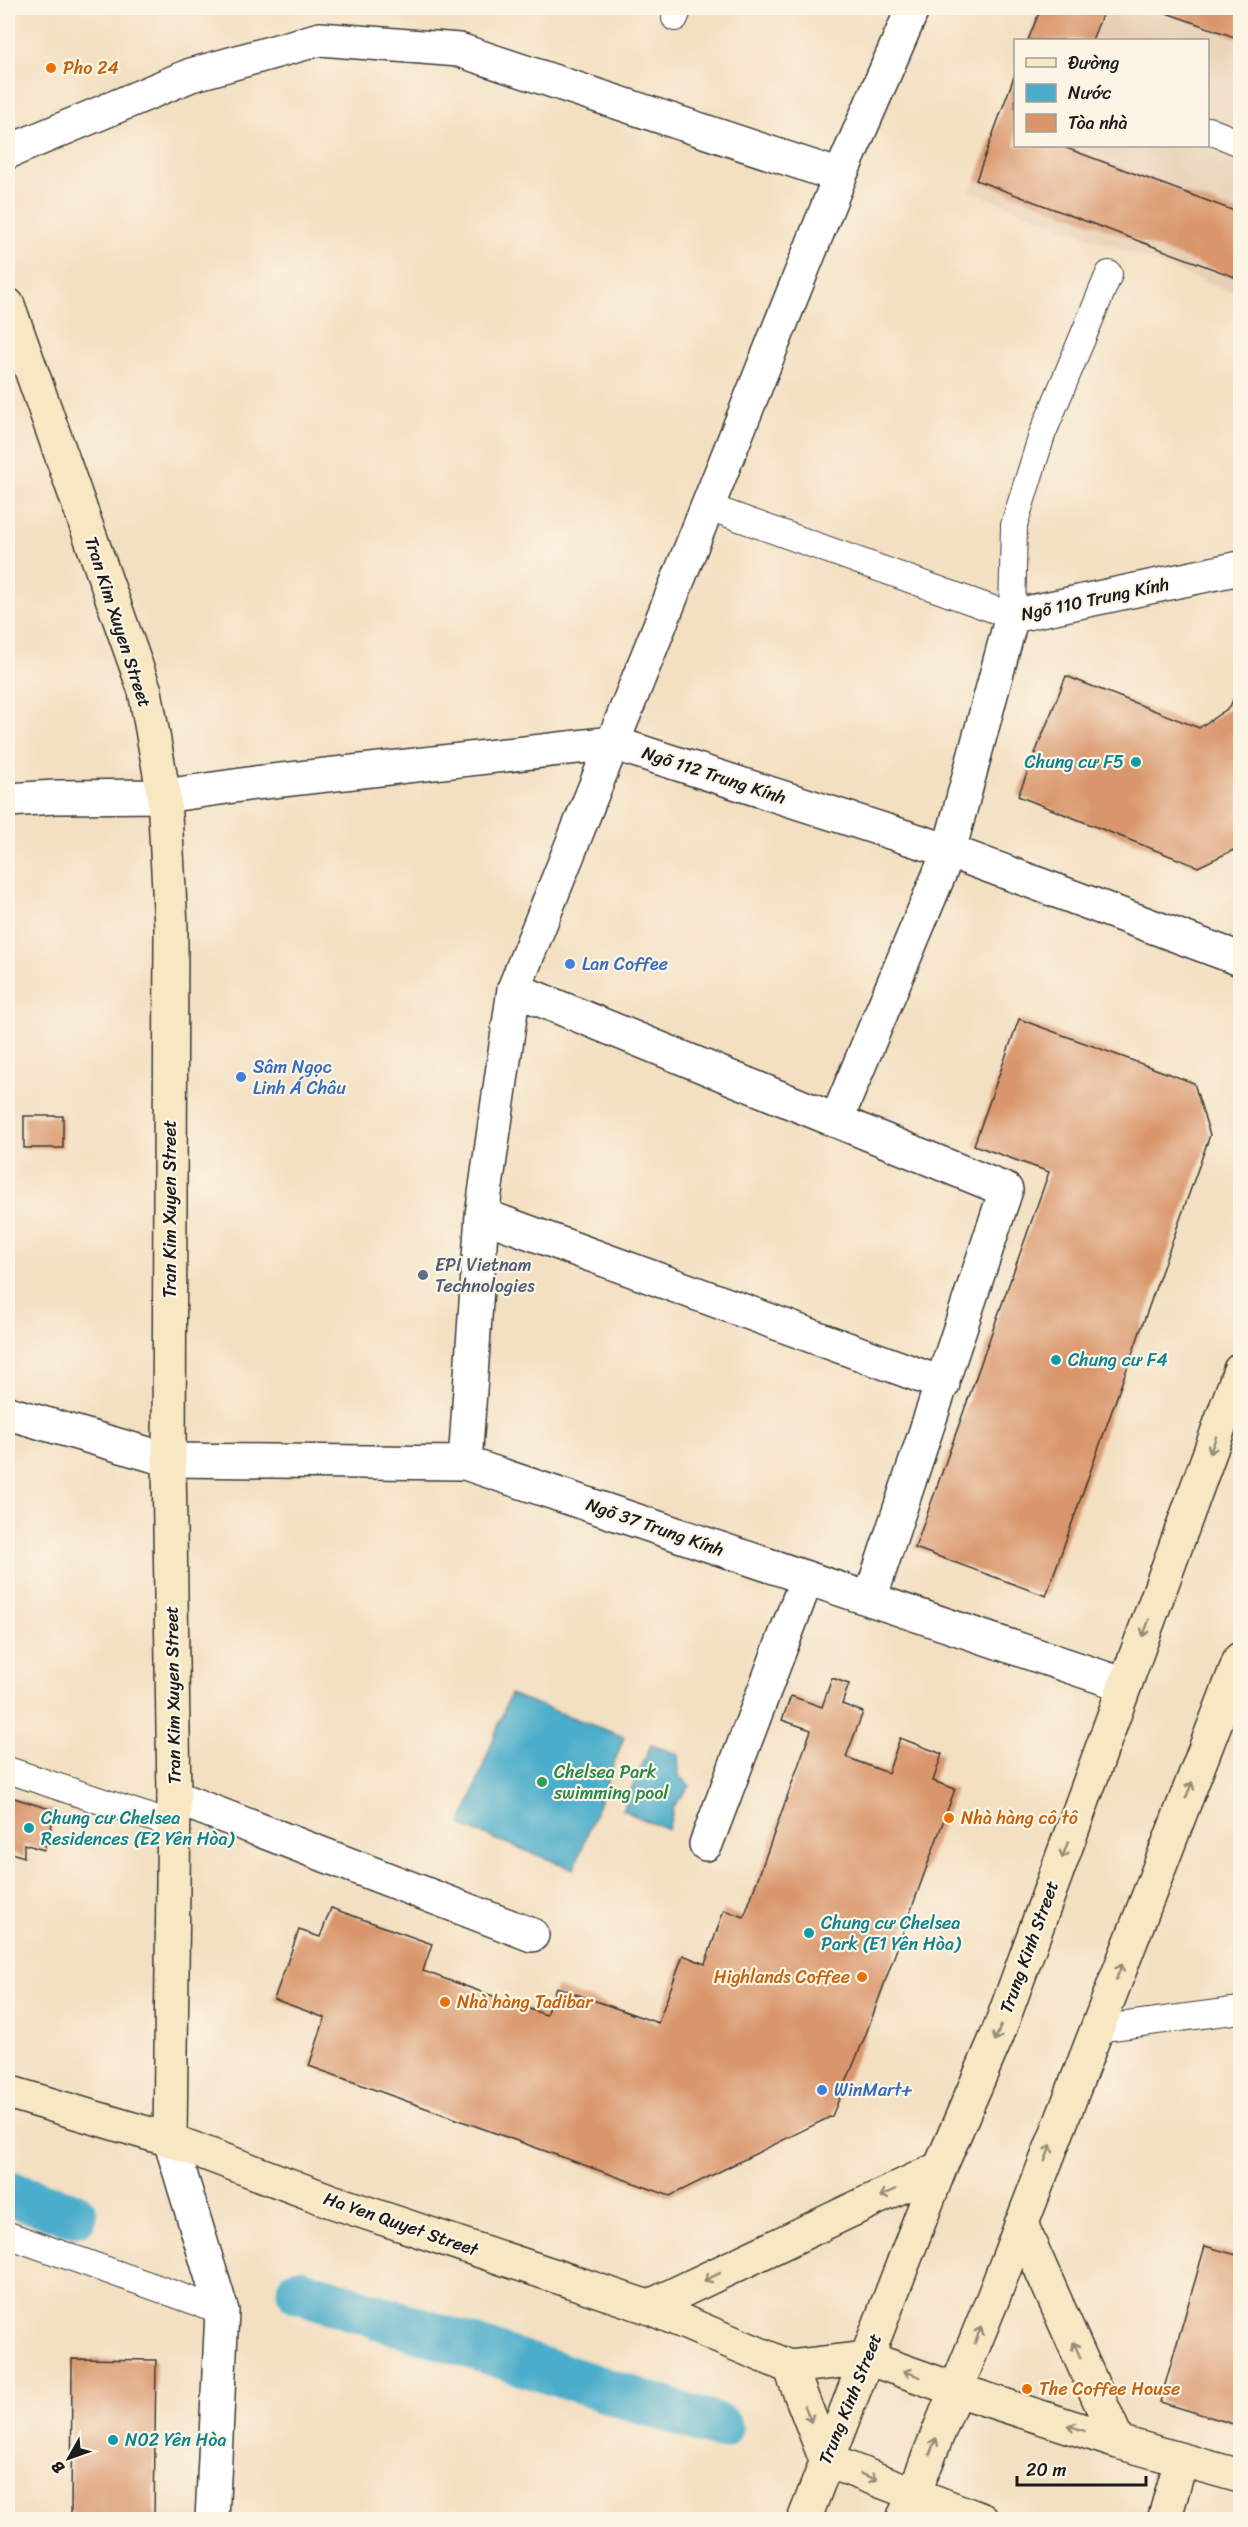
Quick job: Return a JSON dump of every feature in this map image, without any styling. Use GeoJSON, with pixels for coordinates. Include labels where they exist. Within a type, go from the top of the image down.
{"type":"FeatureCollection","features":[{"type":"Feature","properties":{"kind":"street"},"geometry":{"type":"LineString","coordinates":[[465,1463],[482,1215],[514,989],[840,176],[913,8]]}},
{"type":"Feature","properties":{"kind":"street"},"geometry":{"type":"LineString","coordinates":[[8,152],[191,75],[320,39],[459,51],[840,176]]}},
{"type":"Feature","properties":{"kind":"street","name":"Tran Kim Xuyen Street"},"geometry":{"type":"LineString","coordinates":[[8,305],[145,691],[164,796],[171,927],[169,1460],[174,1811],[170,2140]]}},
{"type":"Feature","properties":{"kind":"street","name":"Ngõ 110 Trung Kính"},"geometry":{"type":"LineString","coordinates":[[836,1121],[949,851],[1012,616],[1240,568]]}},
{"type":"Feature","properties":{"kind":"street","name":"Ngõ 112 Trung Kính"},"geometry":{"type":"LineString","coordinates":[[8,800],[164,796],[255,783],[613,743],[949,851],[1240,959]]}},
{"type":"Feature","properties":{"kind":"street"},"geometry":{"type":"LineString","coordinates":[[514,989],[1006,1190],[870,1599]]}},
{"type":"Feature","properties":{"kind":"street"},"geometry":{"type":"LineString","coordinates":[[482,1215],[943,1384]]}},
{"type":"Feature","properties":{"kind":"street","name":"Trung Kinh Street"},"geometry":{"type":"LineString","coordinates":[[804,2520],[825,2460],[940,2168],[997,2036],[1240,1370]]}},
{"type":"Feature","properties":{"kind":"street","name":"Ngõ 37 Trung Kính"},"geometry":{"type":"LineString","coordinates":[[8,1413],[169,1460],[465,1463],[1125,1685]]}},
{"type":"Feature","properties":{"kind":"street"},"geometry":{"type":"LineString","coordinates":[[706,1844],[807,1578]]}},
{"type":"Feature","properties":{"kind":"street"},"geometry":{"type":"LineString","coordinates":[[908,2507],[1022,2224],[1240,1659]]}},
{"type":"Feature","properties":{"kind":"street"},"geometry":{"type":"LineString","coordinates":[[174,1811],[532,1935]]}},
{"type":"Feature","properties":{"kind":"street","name":"Ha Yen Quyet Street"},"geometry":{"type":"LineString","coordinates":[[8,2092],[170,2140],[331,2201],[648,2307],[790,2367],[867,2358]]}},
{"type":"Feature","properties":{"kind":"street"},"geometry":{"type":"LineString","coordinates":[[170,2140],[222,2312],[212,2520]]}},
{"type":"Feature","properties":{"kind":"street"},"geometry":{"type":"LineString","coordinates":[[648,2307],[940,2168]]}},
{"type":"Feature","properties":{"kind":"street"},"geometry":{"type":"LineString","coordinates":[[1022,2224],[1118,2442]]}},
{"type":"Feature","properties":{"kind":"street"},"geometry":{"type":"LineString","coordinates":[[867,2358],[1118,2442],[1240,2476]]}},
{"type":"Feature","properties":{"kind":"street"},"geometry":{"type":"LineString","coordinates":[[790,2367],[825,2460],[908,2507],[982,2520]]}},
{"type":"Feature","properties":{"kind":"street"},"geometry":{"type":"LineString","coordinates":[[1164,2520],[1181,2461]]}},
{"type":"Feature","properties":{"kind":"lane"},"geometry":{"type":"LineString","coordinates":[[1209,130],[1240,143]]}},
{"type":"Feature","properties":{"kind":"lane"},"geometry":{"type":"LineString","coordinates":[[706,506],[1012,616],[1014,525],[1042,435],[1109,274]]}},
{"type":"Feature","properties":{"kind":"lane"},"geometry":{"type":"LineString","coordinates":[[8,1770],[174,1811]]}},
{"type":"Feature","properties":{"kind":"lane"},"geometry":{"type":"LineString","coordinates":[[1097,2029],[1240,2010]]}},
{"type":"Feature","properties":{"kind":"lane"},"geometry":{"type":"LineString","coordinates":[[8,2235],[222,2312]]}},
{"type":"Feature","properties":{"kind":"shaded area"},"geometry":{"type":"Polygon","coordinates":[[[1041,8],[1240,8],[1240,295],[970,191],[1014,77],[1014,147],[1209,147],[1209,39],[1028,39],[1041,8]]]}},
{"type":"Feature","properties":{"kind":"water","name":"Chelsea Park swimming pool"},"geometry":{"type":"Polygon","coordinates":[[[510,1694],[624,1737],[574,1869],[461,1826],[510,1694]]]}},
{"type":"Feature","properties":{"kind":"water"},"geometry":{"type":"Polygon","coordinates":[[[651,1745],[678,1754],[679,1776],[690,1786],[674,1806],[668,1830],[622,1810],[651,1745]]]}},
{"type":"Feature","properties":{"kind":"building"},"geometry":{"type":"Polygon","coordinates":[[[1041,8],[1105,8],[1092,39],[1028,39],[1041,8]]]}},
{"type":"Feature","properties":{"kind":"building"},"geometry":{"type":"Polygon","coordinates":[[[1159,8],[1240,8],[1240,39],[1158,10],[1159,8]]]}},
{"type":"Feature","properties":{"kind":"building"},"geometry":{"type":"Polygon","coordinates":[[[1014,77],[1014,147],[1064,147],[1240,213],[1240,279],[976,180],[1014,77]]]}},
{"type":"Feature","properties":{"kind":"building","name":"Chung cư F5"},"geometry":{"type":"Polygon","coordinates":[[[1066,676],[1199,728],[1230,707],[1240,681],[1240,847],[1198,867],[1018,796],[1066,676]]]}},
{"type":"Feature","properties":{"kind":"building","name":"Chung cư F4"},"geometry":{"type":"Polygon","coordinates":[[[1019,1019],[1194,1083],[1210,1135],[1046,1596],[915,1548],[1049,1172],[974,1145],[1019,1019]]]}},
{"type":"Feature","properties":{"kind":"building"},"geometry":{"type":"Polygon","coordinates":[[[24,1116],[63,1116],[63,1148],[24,1148],[24,1116]]]}},
{"type":"Feature","properties":{"kind":"building","name":"Chung cư Chelsea Park (E1 Yên Hòa)"},"geometry":{"type":"Polygon","coordinates":[[[832,1678],[849,1684],[842,1704],[863,1712],[846,1757],[888,1773],[900,1738],[942,1754],[933,1781],[955,1789],[866,2034],[832,2116],[670,2196],[309,2066],[325,2018],[274,1999],[299,1930],[320,1937],[331,1908],[432,1944],[423,1971],[546,2015],[556,1987],[658,2023],[683,1955],[705,1964],[724,1910],[744,1917],[811,1730],[782,1720],[791,1696],[822,1707],[832,1678]]]}},
{"type":"Feature","properties":{"kind":"building","name":"Chung cư Chelsea Residences (E2 Yên Hòa)"},"geometry":{"type":"Polygon","coordinates":[[[8,1796],[56,1811],[44,1850],[24,1844],[24,1857],[8,1852],[8,1796]]]}},
{"type":"Feature","properties":{"kind":"building"},"geometry":{"type":"Polygon","coordinates":[[[1205,2246],[1240,2256],[1240,2426],[1160,2402],[1205,2246]]]}},
{"type":"Feature","properties":{"kind":"building","name":"N02 Yên Hòa"},"geometry":{"type":"Polygon","coordinates":[[[72,2359],[156,2360],[154,2520],[71,2520],[72,2359]]]}},
{"type":"Feature","properties":{"kind":"waterway"},"geometry":{"type":"LineString","coordinates":[[8,2193],[75,2215]]}},
{"type":"Feature","properties":{"kind":"waterway"},"geometry":{"type":"LineString","coordinates":[[299,2291],[720,2427]]}},
{"type":"Feature","properties":{"kind":"place","name":"Pho 24"},"geometry":{"type":"Point","coordinates":[51,68]}},
{"type":"Feature","properties":{"kind":"place","name":"Chung cư F5"},"geometry":{"type":"Point","coordinates":[1136,762]}},
{"type":"Feature","properties":{"kind":"place","name":"Lan Coffee"},"geometry":{"type":"Point","coordinates":[570,964]}},
{"type":"Feature","properties":{"kind":"place","name":"Sâm Ngọc Linh Á Châu"},"geometry":{"type":"Point","coordinates":[241,1077]}},
{"type":"Feature","properties":{"kind":"place","name":"EPI Vietnam Technologies"},"geometry":{"type":"Point","coordinates":[423,1275]}},
{"type":"Feature","properties":{"kind":"place","name":"Chung cư F4"},"geometry":{"type":"Point","coordinates":[1056,1360]}},
{"type":"Feature","properties":{"kind":"place","name":"Chelsea Park swimming pool"},"geometry":{"type":"Point","coordinates":[542,1782]}},
{"type":"Feature","properties":{"kind":"place","name":"Nhà hàng cô tô"},"geometry":{"type":"Point","coordinates":[949,1818]}},
{"type":"Feature","properties":{"kind":"place","name":"Chung cư Chelsea Residences (E2 Yên Hòa)"},"geometry":{"type":"Point","coordinates":[29,1828]}},
{"type":"Feature","properties":{"kind":"place","name":"Chung cư Chelsea Park (E1 Yên Hòa)"},"geometry":{"type":"Point","coordinates":[809,1933]}},
{"type":"Feature","properties":{"kind":"place","name":"Highlands Coffee"},"geometry":{"type":"Point","coordinates":[862,1977]}},
{"type":"Feature","properties":{"kind":"place","name":"Nhà hàng Tadibar"},"geometry":{"type":"Point","coordinates":[445,2002]}},
{"type":"Feature","properties":{"kind":"place","name":"WinMart+"},"geometry":{"type":"Point","coordinates":[822,2090]}},
{"type":"Feature","properties":{"kind":"place","name":"The Coffee House"},"geometry":{"type":"Point","coordinates":[1027,2389]}},
{"type":"Feature","properties":{"kind":"place","name":"N02 Yên Hòa"},"geometry":{"type":"Point","coordinates":[113,2440]}}]}
